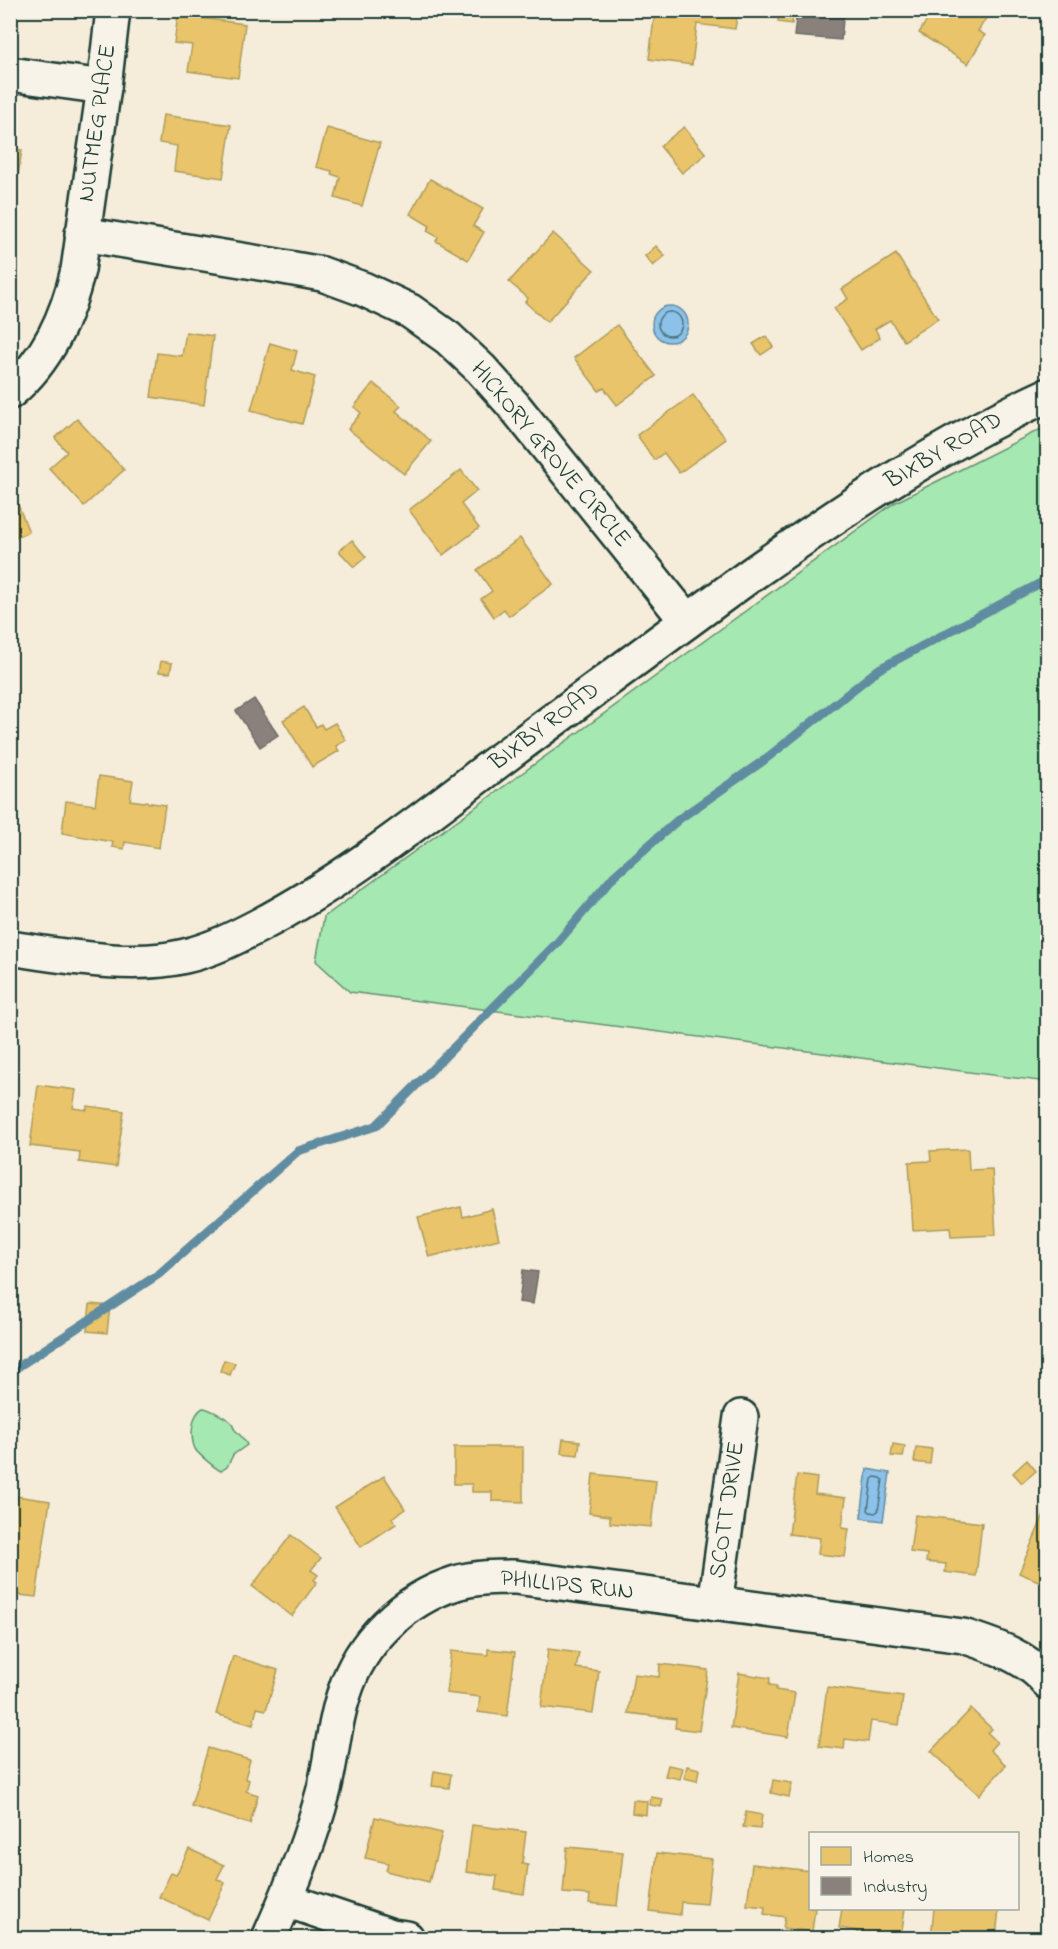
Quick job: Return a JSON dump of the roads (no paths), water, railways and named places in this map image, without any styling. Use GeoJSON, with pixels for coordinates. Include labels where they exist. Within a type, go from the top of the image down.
{"type":"FeatureCollection","features":[{"type":"Feature","properties":{"kind":"street","name":"NUTMEG PLACE"},"geometry":{"type":"LineString","coordinates":[[10,392],[38,364],[52,342],[73,291],[78,270],[113,10]]}},
{"type":"Feature","properties":{"kind":"street"},"geometry":{"type":"LineString","coordinates":[[10,74],[104,87]]}},
{"type":"Feature","properties":{"kind":"street","name":"HICKORY GROVE CIRCLE"},"geometry":{"type":"LineString","coordinates":[[82,234],[322,274],[363,289],[410,311],[448,338],[508,399],[687,621]]}},
{"type":"Feature","properties":{"kind":"street","name":"BIXBY ROAD"},"geometry":{"type":"LineString","coordinates":[[10,948],[96,959],[162,960],[185,957],[210,949],[278,916],[333,882],[420,820],[687,621],[817,529],[880,488],[999,417],[1047,395]]}},
{"type":"Feature","properties":{"kind":"street","name":"SCOTT DRIVE"},"geometry":{"type":"LineString","coordinates":[[715,1604],[741,1417]]}},
{"type":"Feature","properties":{"kind":"street","name":"PHILLIPS RUN"},"geometry":{"type":"LineString","coordinates":[[269,1938],[286,1900],[313,1827],[324,1790],[343,1695],[356,1662],[367,1646],[392,1619],[423,1598],[456,1582],[515,1577],[963,1636],[994,1646],[1020,1658],[1047,1682]]}},
{"type":"Feature","properties":{"kind":"street"},"geometry":{"type":"LineString","coordinates":[[286,1900],[392,1936],[407,1938]]}},
{"type":"Feature","properties":{"kind":"water"},"geometry":{"type":"Polygon","coordinates":[[[670,306],[683,311],[688,324],[683,337],[670,342],[657,337],[652,324],[657,311],[670,306]]]}},
{"type":"Feature","properties":{"kind":"water"},"geometry":{"type":"Polygon","coordinates":[[[867,1469],[890,1473],[883,1521],[861,1518],[867,1469]]]}},
{"type":"Feature","properties":{"kind":"waterway"},"geometry":{"type":"LineString","coordinates":[[10,1372],[159,1274],[298,1151],[376,1126],[557,943],[614,876],[679,819],[763,761],[879,669],[1048,579]]}}]}
